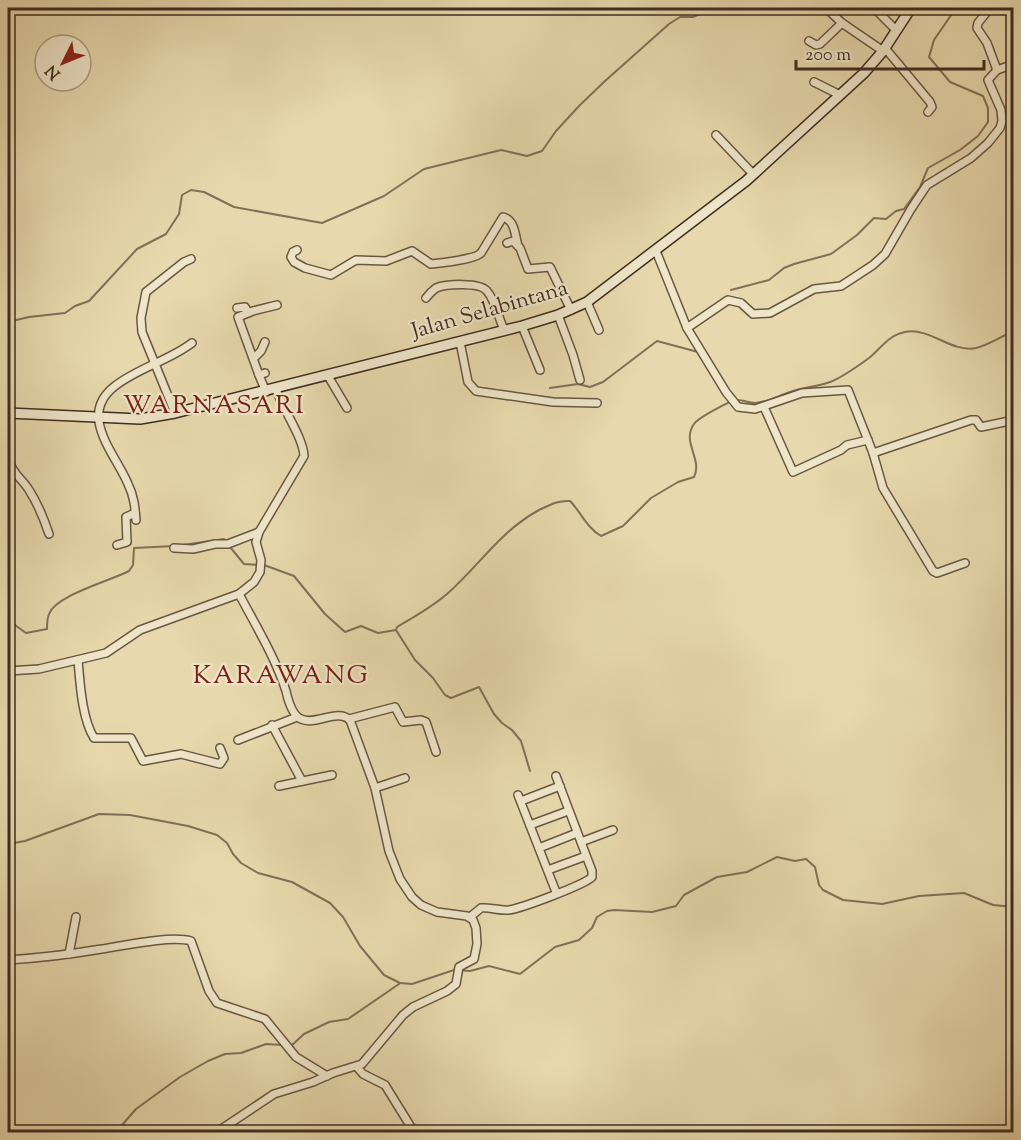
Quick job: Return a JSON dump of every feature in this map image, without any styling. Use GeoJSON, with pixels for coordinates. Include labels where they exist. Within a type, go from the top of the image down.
{"type":"FeatureCollection","features":[{"type":"Feature","properties":{"kind":"street"},"geometry":{"type":"LineString","coordinates":[[826,8],[842,23],[884,49],[930,102],[932,107],[928,112]]}},
{"type":"Feature","properties":{"kind":"street"},"geometry":{"type":"LineString","coordinates":[[874,8],[896,30]]}},
{"type":"Feature","properties":{"kind":"street","name":"Jalan Selabintana"},"geometry":{"type":"LineString","coordinates":[[8,413],[140,419],[175,413],[522,326],[571,310],[587,302],[656,251],[753,174],[864,74],[911,8]]}},
{"type":"Feature","properties":{"kind":"street"},"geometry":{"type":"LineString","coordinates":[[997,70],[987,43],[977,28],[978,23],[990,8],[1014,11]]}},
{"type":"Feature","properties":{"kind":"street"},"geometry":{"type":"LineString","coordinates":[[809,41],[816,45],[820,44],[842,23]]}},
{"type":"Feature","properties":{"kind":"street"},"geometry":{"type":"LineString","coordinates":[[687,328],[728,300],[741,303],[753,314],[770,313],[814,290],[841,286],[873,265],[885,254],[927,186],[971,158],[1000,128],[1002,121],[1000,110],[988,82],[990,76],[997,70],[1014,63]]}},
{"type":"Feature","properties":{"kind":"street"},"geometry":{"type":"LineString","coordinates":[[814,82],[840,95]]}},
{"type":"Feature","properties":{"kind":"street"},"geometry":{"type":"LineString","coordinates":[[716,135],[753,174]]}},
{"type":"Feature","properties":{"kind":"street"},"geometry":{"type":"LineString","coordinates":[[297,250],[292,255],[294,262],[328,275],[338,273],[356,260],[383,262],[412,251],[431,264],[477,258],[502,217],[507,218],[512,224],[528,269],[550,267],[571,310]]}},
{"type":"Feature","properties":{"kind":"street"},"geometry":{"type":"LineString","coordinates":[[507,243],[513,242],[518,246]]}},
{"type":"Feature","properties":{"kind":"street"},"geometry":{"type":"LineString","coordinates":[[656,251],[693,342],[733,402],[746,409],[764,407],[802,393],[846,389],[849,391],[873,453],[883,488],[933,571],[942,573],[965,563]]}},
{"type":"Feature","properties":{"kind":"street"},"geometry":{"type":"LineString","coordinates":[[175,413],[142,332],[144,297],[146,292],[161,279],[191,259]]}},
{"type":"Feature","properties":{"kind":"street"},"geometry":{"type":"LineString","coordinates":[[426,298],[430,292],[440,287],[481,286],[488,292],[504,330]]}},
{"type":"Feature","properties":{"kind":"street"},"geometry":{"type":"LineString","coordinates":[[587,302],[598,330]]}},
{"type":"Feature","properties":{"kind":"street"},"geometry":{"type":"LineString","coordinates":[[266,392],[262,374],[238,317],[248,312],[277,305]]}},
{"type":"Feature","properties":{"kind":"street"},"geometry":{"type":"LineString","coordinates":[[237,308],[245,307],[248,312]]}},
{"type":"Feature","properties":{"kind":"street"},"geometry":{"type":"LineString","coordinates":[[558,315],[580,380]]}},
{"type":"Feature","properties":{"kind":"street"},"geometry":{"type":"LineString","coordinates":[[522,326],[540,370]]}},
{"type":"Feature","properties":{"kind":"street"},"geometry":{"type":"LineString","coordinates":[[254,358],[261,351],[265,342]]}},
{"type":"Feature","properties":{"kind":"street"},"geometry":{"type":"LineString","coordinates":[[460,342],[468,382],[476,391],[553,402],[597,403]]}},
{"type":"Feature","properties":{"kind":"street"},"geometry":{"type":"LineString","coordinates":[[117,545],[127,542],[126,517],[136,517],[135,506],[128,484],[104,438],[98,417],[99,405],[112,388],[178,353],[192,343]]}},
{"type":"Feature","properties":{"kind":"street"},"geometry":{"type":"LineString","coordinates":[[328,376],[347,408]]}},
{"type":"Feature","properties":{"kind":"street"},"geometry":{"type":"LineString","coordinates":[[8,671],[39,669],[112,650],[140,630],[239,594],[254,582],[260,572],[261,560],[256,542],[259,532],[304,456],[302,446],[284,411],[276,389]]}},
{"type":"Feature","properties":{"kind":"street"},"geometry":{"type":"LineString","coordinates":[[764,407],[793,472],[842,450],[847,445],[868,440]]}},
{"type":"Feature","properties":{"kind":"street"},"geometry":{"type":"LineString","coordinates":[[873,453],[971,420],[976,420],[981,427],[1014,420]]}},
{"type":"Feature","properties":{"kind":"street"},"geometry":{"type":"LineString","coordinates":[[18,460],[9,463],[17,477],[30,490],[41,510],[49,534]]}},
{"type":"Feature","properties":{"kind":"street"},"geometry":{"type":"LineString","coordinates":[[174,548],[193,549],[214,543],[228,544],[259,532]]}},
{"type":"Feature","properties":{"kind":"street"},"geometry":{"type":"LineString","coordinates":[[239,594],[276,665],[297,717],[306,721],[340,716],[349,718],[395,707],[404,723],[421,720],[426,723],[436,752]]}},
{"type":"Feature","properties":{"kind":"street"},"geometry":{"type":"LineString","coordinates":[[78,660],[82,697],[90,732],[94,738],[131,738],[143,761],[181,754],[220,764],[224,758],[220,748]]}},
{"type":"Feature","properties":{"kind":"street"},"geometry":{"type":"LineString","coordinates":[[238,740],[297,717]]}},
{"type":"Feature","properties":{"kind":"street"},"geometry":{"type":"LineString","coordinates":[[217,1132],[274,1094],[313,1082],[342,1069],[357,1067],[364,1062],[403,1015],[413,1007],[447,991],[456,984],[459,968],[472,961],[475,956],[476,928],[475,922],[470,917],[432,910],[418,902],[408,891],[389,851],[375,788],[349,718]]}},
{"type":"Feature","properties":{"kind":"street"},"geometry":{"type":"LineString","coordinates":[[272,725],[302,781]]}},
{"type":"Feature","properties":{"kind":"street"},"geometry":{"type":"LineString","coordinates":[[279,786],[332,775]]}},
{"type":"Feature","properties":{"kind":"street"},"geometry":{"type":"LineString","coordinates":[[470,917],[479,909],[516,908],[584,883],[592,877],[556,776]]}},
{"type":"Feature","properties":{"kind":"street"},"geometry":{"type":"LineString","coordinates":[[375,788],[405,778]]}},
{"type":"Feature","properties":{"kind":"street"},"geometry":{"type":"LineString","coordinates":[[556,892],[519,798],[560,786]]}},
{"type":"Feature","properties":{"kind":"street"},"geometry":{"type":"LineString","coordinates":[[530,825],[568,811]]}},
{"type":"Feature","properties":{"kind":"street"},"geometry":{"type":"LineString","coordinates":[[581,842],[613,830]]}},
{"type":"Feature","properties":{"kind":"street"},"geometry":{"type":"LineString","coordinates":[[539,848],[578,833]]}},
{"type":"Feature","properties":{"kind":"street"},"geometry":{"type":"LineString","coordinates":[[548,870],[586,856]]}},
{"type":"Feature","properties":{"kind":"street"},"geometry":{"type":"LineString","coordinates":[[69,954],[76,917]]}},
{"type":"Feature","properties":{"kind":"street"},"geometry":{"type":"LineString","coordinates":[[8,960],[176,939],[191,941],[209,991],[217,1003],[265,1019],[296,1057],[327,1076]]}},
{"type":"Feature","properties":{"kind":"street"},"geometry":{"type":"LineString","coordinates":[[357,1067],[363,1074],[385,1085],[414,1132]]}},
{"type":"Feature","properties":{"kind":"waterway"},"geometry":{"type":"LineString","coordinates":[[8,322],[65,313],[89,301],[137,249],[166,234],[179,214],[182,195],[191,190],[204,192],[234,207],[322,223],[384,196],[424,169],[501,150],[527,156],[542,151],[556,131],[579,106],[669,24],[680,17],[693,17],[714,8]]}},
{"type":"Feature","properties":{"kind":"waterway"},"geometry":{"type":"LineString","coordinates":[[731,290],[769,280],[784,268],[831,254],[857,235],[874,218],[886,219],[896,211],[904,209],[920,187],[928,168],[960,150],[978,136],[988,122],[988,108],[983,96],[950,82],[929,57],[934,40],[956,8]]}},
{"type":"Feature","properties":{"kind":"waterway"},"geometry":{"type":"LineString","coordinates":[[396,630],[397,627],[447,594],[512,528],[547,506],[570,501],[591,528],[601,536],[623,526],[651,498],[678,482],[694,477],[696,464],[691,444],[691,431],[697,421],[721,406],[737,400],[755,403],[830,382],[865,361],[890,339],[905,332],[923,333],[967,349],[981,347],[1014,331]]}},
{"type":"Feature","properties":{"kind":"waterway"},"geometry":{"type":"LineString","coordinates":[[550,388],[578,384],[590,387],[603,382],[657,341],[698,352]]}},
{"type":"Feature","properties":{"kind":"waterway"},"geometry":{"type":"LineString","coordinates":[[183,545],[224,539],[226,542]]}},
{"type":"Feature","properties":{"kind":"waterway"},"geometry":{"type":"LineString","coordinates":[[8,620],[26,633],[47,629],[49,614],[62,601],[84,589],[129,571],[133,565],[134,548],[174,546]]}},
{"type":"Feature","properties":{"kind":"waterway"},"geometry":{"type":"LineString","coordinates":[[230,547],[244,564],[258,565]]}},
{"type":"Feature","properties":{"kind":"waterway"},"geometry":{"type":"LineString","coordinates":[[264,565],[294,576],[325,614],[345,632],[361,626],[378,633],[396,630]]}},
{"type":"Feature","properties":{"kind":"waterway"},"geometry":{"type":"LineString","coordinates":[[396,630],[415,660],[433,678],[445,695],[451,698],[479,687],[494,714],[521,741],[530,771]]}},
{"type":"Feature","properties":{"kind":"waterway"},"geometry":{"type":"LineString","coordinates":[[8,844],[25,841],[99,814],[130,815],[188,826],[217,835],[227,843],[241,863],[258,873],[292,882],[330,903],[343,917],[360,946],[384,975],[400,983],[412,984],[454,970],[470,971],[489,966],[520,974],[555,947],[579,940],[592,928],[597,917],[607,911],[652,912],[676,906],[684,895],[717,877],[747,872],[777,857],[795,861],[806,859],[815,867],[819,885],[823,890],[843,900],[882,904],[919,896],[964,893],[993,905],[1014,907]]}},
{"type":"Feature","properties":{"kind":"waterway"},"geometry":{"type":"LineString","coordinates":[[291,1046],[304,1034],[329,1022],[348,1019],[399,984]]}},
{"type":"Feature","properties":{"kind":"waterway"},"geometry":{"type":"LineString","coordinates":[[116,1132],[136,1109],[180,1077],[208,1061],[225,1054],[241,1053],[266,1044],[282,1045]]}},
{"type":"Feature","properties":{"kind":"district","name":"WARNASARI"},"geometry":{"type":"Point","coordinates":[214,406]}},
{"type":"Feature","properties":{"kind":"district","name":"KARAWANG"},"geometry":{"type":"Point","coordinates":[281,676]}}]}
